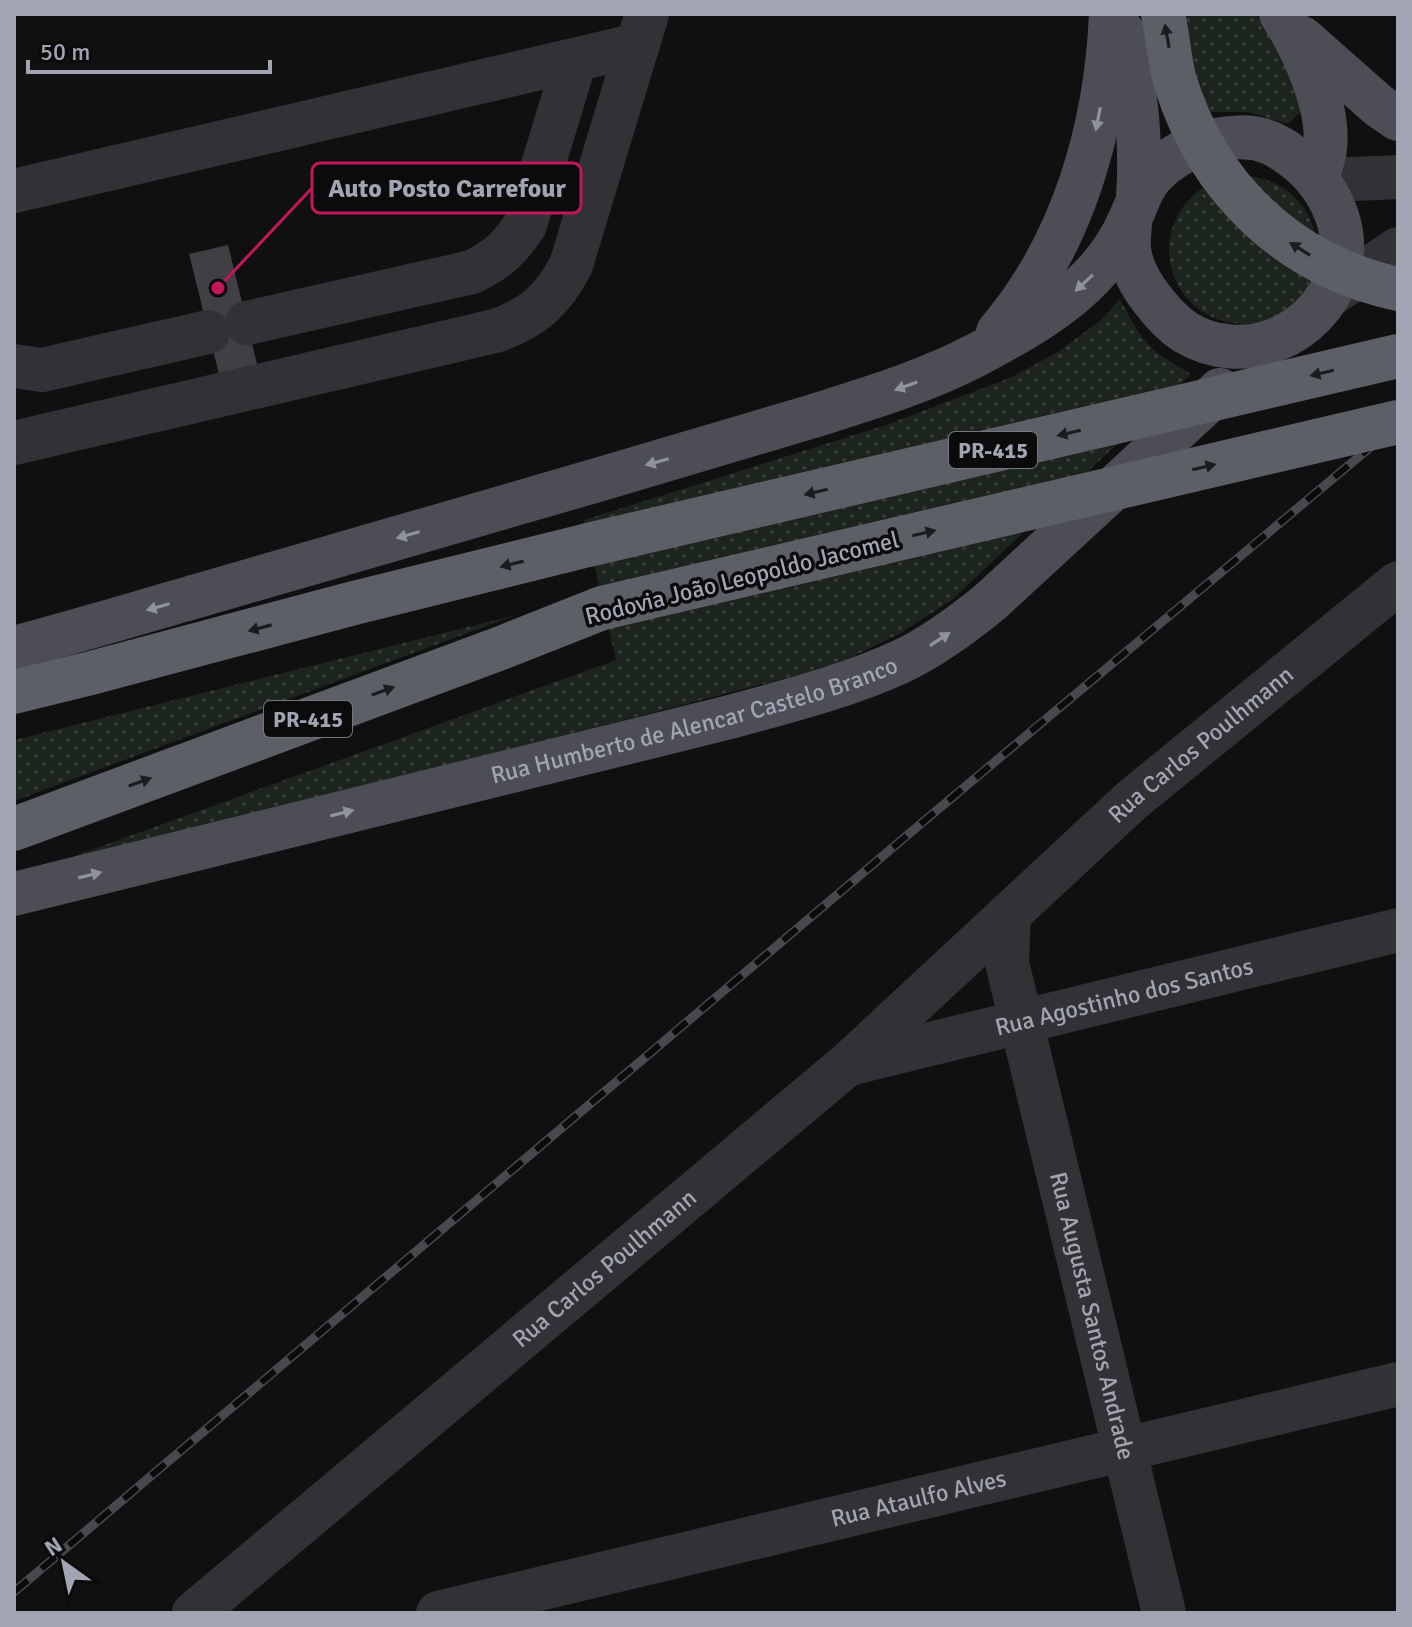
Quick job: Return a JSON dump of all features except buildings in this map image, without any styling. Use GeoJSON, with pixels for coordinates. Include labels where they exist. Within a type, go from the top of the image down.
{"type":"FeatureCollection","features":[{"type":"Feature","properties":{"kind":"highway"},"geometry":{"type":"LineString","coordinates":[[1163,14],[1174,78],[1189,118],[1209,157],[1230,188],[1257,217],[1324,264],[1398,289]]}},
{"type":"Feature","properties":{"kind":"highway","name":"PR-415"},"geometry":{"type":"LineString","coordinates":[[14,692],[588,545],[1398,356]]}},
{"type":"Feature","properties":{"kind":"highway","name":"Rodovia João Leopoldo Jacomel"},"geometry":{"type":"LineString","coordinates":[[14,829],[602,608],[1398,422]]}},
{"type":"Feature","properties":{"kind":"main road"},"geometry":{"type":"LineString","coordinates":[[977,355],[1010,319],[1063,233],[1097,130],[1109,61],[1111,14]]}},
{"type":"Feature","properties":{"kind":"main road"},"geometry":{"type":"LineString","coordinates":[[14,648],[784,425],[918,381],[977,355],[1017,332],[1074,292],[1095,273],[1114,247],[1134,209],[1150,178],[1173,158],[1215,140],[1262,140],[1284,149],[1317,178],[1331,199],[1341,235],[1339,271],[1328,296],[1313,317],[1292,333],[1269,343],[1239,348],[1209,343],[1183,330],[1161,310],[1140,284],[1129,250],[1134,209],[1140,140],[1132,71],[1118,14]]}},
{"type":"Feature","properties":{"kind":"main road"},"geometry":{"type":"LineString","coordinates":[[1283,18],[1310,72],[1320,101],[1325,147],[1317,178]]}},
{"type":"Feature","properties":{"kind":"main road"},"geometry":{"type":"LineString","coordinates":[[1283,18],[1312,49],[1398,119]]}},
{"type":"Feature","properties":{"kind":"main road","name":"Rua Humberto de Alencar Castelo Branco"},"geometry":{"type":"LineString","coordinates":[[14,894],[730,717],[839,686],[878,671],[932,644],[965,623],[1269,343]]}},
{"type":"Feature","properties":{"kind":"street"},"geometry":{"type":"LineString","coordinates":[[14,191],[575,60],[642,30]]}},
{"type":"Feature","properties":{"kind":"street"},"geometry":{"type":"LineString","coordinates":[[14,443],[495,331],[528,317],[558,288],[571,265],[642,30]]}},
{"type":"Feature","properties":{"kind":"street"},"geometry":{"type":"LineString","coordinates":[[14,366],[42,370],[472,272],[491,262],[511,247],[525,225],[575,60]]}},
{"type":"Feature","properties":{"kind":"street"},"geometry":{"type":"LineString","coordinates":[[1317,178],[1398,177]]}},
{"type":"Feature","properties":{"kind":"street"},"geometry":{"type":"LineString","coordinates":[[1328,296],[1398,249]]}},
{"type":"Feature","properties":{"kind":"street","name":"Rua Carlos Poulhmann"},"geometry":{"type":"LineString","coordinates":[[194,1613],[849,1063],[1132,800],[1398,583]]}},
{"type":"Feature","properties":{"kind":"street"},"geometry":{"type":"LineString","coordinates":[[1009,914],[1007,963],[1022,1020]]}},
{"type":"Feature","properties":{"kind":"street","name":"Rua Agostinho dos Santos"},"geometry":{"type":"LineString","coordinates":[[849,1063],[1398,930]]}},
{"type":"Feature","properties":{"kind":"street","name":"Rua Augusta Santos Andrade"},"geometry":{"type":"LineString","coordinates":[[1022,1020],[1164,1613]]}},
{"type":"Feature","properties":{"kind":"street","name":"Rua Ataulfo Alves"},"geometry":{"type":"LineString","coordinates":[[438,1613],[1398,1384]]}},
{"type":"Feature","properties":{"kind":"shaded area"},"geometry":{"type":"Polygon","coordinates":[[[1180,14],[1256,14],[1306,106],[1288,124],[1248,112],[1206,112],[1180,14]]]}},
{"type":"Feature","properties":{"kind":"shaded area"},"geometry":{"type":"Polygon","coordinates":[[[1243,176],[1271,181],[1296,197],[1312,222],[1317,250],[1312,278],[1296,303],[1271,319],[1243,324],[1215,319],[1190,303],[1174,278],[1169,250],[1174,222],[1190,197],[1215,181],[1243,176]]]}},
{"type":"Feature","properties":{"kind":"shaded area"},"geometry":{"type":"Polygon","coordinates":[[[1120,299],[1148,344],[1191,374],[952,600],[899,634],[833,666],[14,878],[616,660],[584,520],[886,425],[1012,377],[1058,352],[1101,320],[1120,299]]]}},
{"type":"Feature","properties":{"kind":"shaded area"},"geometry":{"type":"Polygon","coordinates":[[[516,615],[14,801],[14,740],[516,615]]]}},
{"type":"Feature","properties":{"kind":"railway"},"geometry":{"type":"LineString","coordinates":[[14,1592],[1398,424]]}},
{"type":"Feature","properties":{"kind":"place","name":"Auto Posto Carrefour"},"geometry":{"type":"Point","coordinates":[218,288]}}]}
